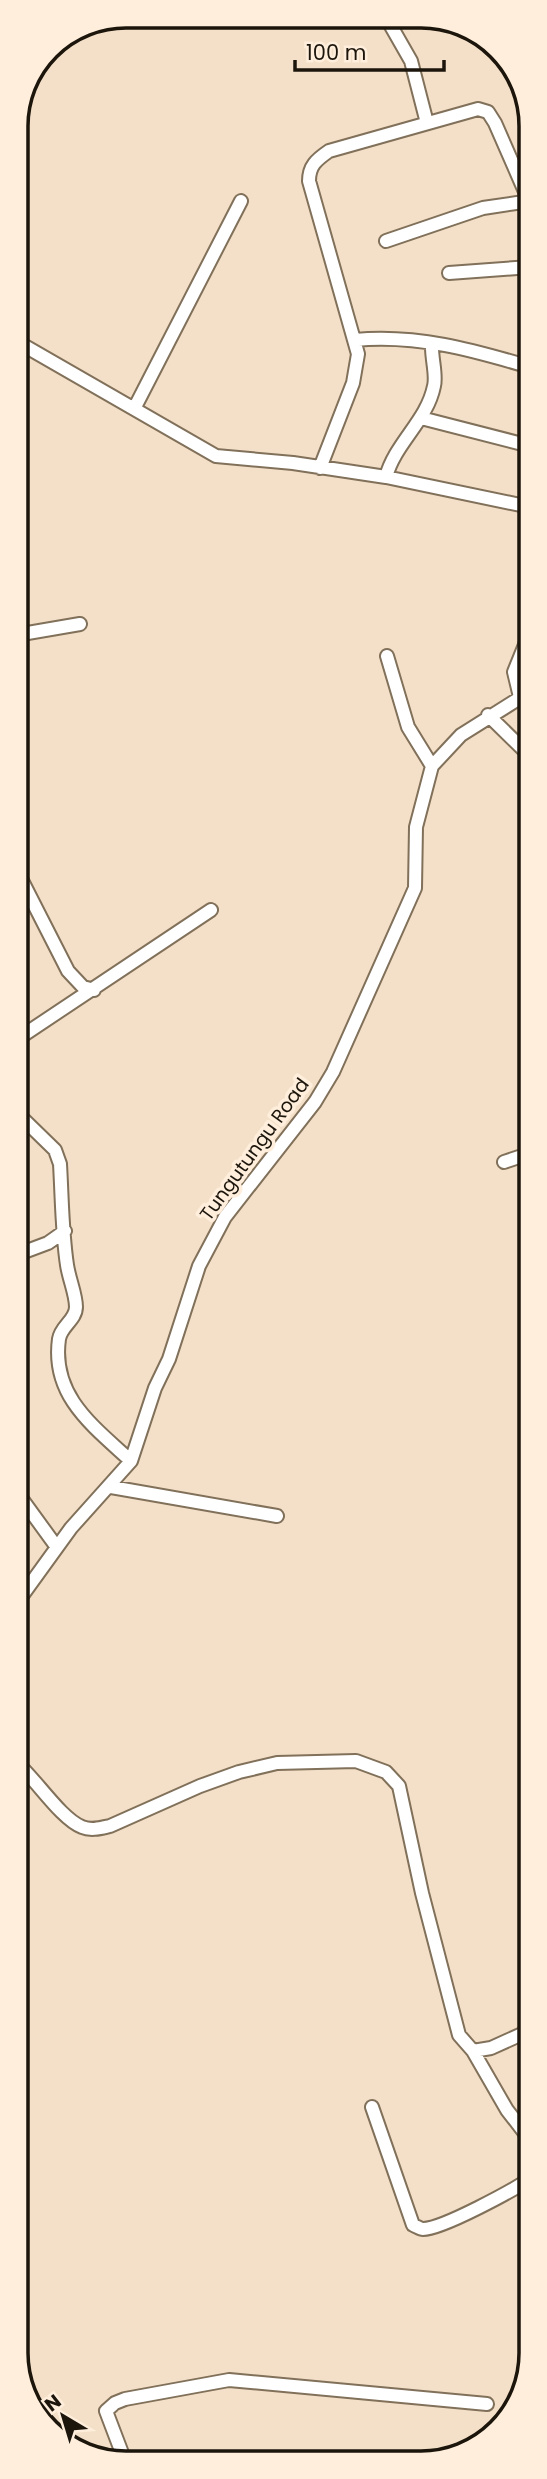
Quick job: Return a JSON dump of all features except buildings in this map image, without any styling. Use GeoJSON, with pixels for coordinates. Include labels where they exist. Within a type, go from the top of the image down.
{"type":"FeatureCollection","features":[{"type":"Feature","properties":{"kind":"street"},"geometry":{"type":"LineString","coordinates":[[392,28],[411,61],[427,123]]}},
{"type":"Feature","properties":{"kind":"street"},"geometry":{"type":"LineString","coordinates":[[320,468],[358,367],[355,340],[309,181],[309,170],[328,151],[461,111],[478,109],[488,112],[519,178]]}},
{"type":"Feature","properties":{"kind":"street"},"geometry":{"type":"LineString","coordinates":[[134,409],[242,201]]}},
{"type":"Feature","properties":{"kind":"street"},"geometry":{"type":"LineString","coordinates":[[386,241],[492,205],[519,203]]}},
{"type":"Feature","properties":{"kind":"street"},"geometry":{"type":"LineString","coordinates":[[449,273],[519,268]]}},
{"type":"Feature","properties":{"kind":"street"},"geometry":{"type":"LineString","coordinates":[[355,340],[385,337],[465,347],[519,364]]}},
{"type":"Feature","properties":{"kind":"street"},"geometry":{"type":"LineString","coordinates":[[386,477],[396,451],[421,418],[435,384],[430,361],[432,343]]}},
{"type":"Feature","properties":{"kind":"street"},"geometry":{"type":"LineString","coordinates":[[28,348],[216,456],[386,477],[519,506]]}},
{"type":"Feature","properties":{"kind":"street"},"geometry":{"type":"LineString","coordinates":[[421,418],[519,443]]}},
{"type":"Feature","properties":{"kind":"street"},"geometry":{"type":"LineString","coordinates":[[28,633],[80,624]]}},
{"type":"Feature","properties":{"kind":"street"},"geometry":{"type":"LineString","coordinates":[[387,656],[408,727],[432,766]]}},
{"type":"Feature","properties":{"kind":"street"},"geometry":{"type":"LineString","coordinates":[[519,659],[514,672],[519,682]]}},
{"type":"Feature","properties":{"kind":"street","name":"Tungutungu Road"},"geometry":{"type":"LineString","coordinates":[[28,1587],[56,1546],[111,1487],[131,1461],[199,1266],[225,1217],[315,1102],[333,1072],[411,901],[416,875],[416,827],[432,766],[461,735],[519,697]]}},
{"type":"Feature","properties":{"kind":"street"},"geometry":{"type":"LineString","coordinates":[[488,715],[519,745]]}},
{"type":"Feature","properties":{"kind":"street"},"geometry":{"type":"LineString","coordinates":[[28,893],[68,971],[83,987],[94,989]]}},
{"type":"Feature","properties":{"kind":"street"},"geometry":{"type":"LineString","coordinates":[[28,1032],[211,911]]}},
{"type":"Feature","properties":{"kind":"street"},"geometry":{"type":"LineString","coordinates":[[28,1124],[55,1150],[60,1164],[67,1264],[76,1303],[76,1311],[60,1337],[58,1359],[62,1385],[80,1413],[131,1461]]}},
{"type":"Feature","properties":{"kind":"street"},"geometry":{"type":"LineString","coordinates":[[504,1162],[519,1157]]}},
{"type":"Feature","properties":{"kind":"street"},"geometry":{"type":"LineString","coordinates":[[28,1251],[39,1248],[65,1231]]}},
{"type":"Feature","properties":{"kind":"street"},"geometry":{"type":"LineString","coordinates":[[111,1487],[277,1516]]}},
{"type":"Feature","properties":{"kind":"street"},"geometry":{"type":"LineString","coordinates":[[28,1508],[56,1546]]}},
{"type":"Feature","properties":{"kind":"street"},"geometry":{"type":"LineString","coordinates":[[28,1775],[70,1819],[82,1827],[94,1829],[110,1826],[239,1772],[277,1763],[356,1761],[394,1777],[401,1795],[422,1893],[459,2035],[519,2125]]}},
{"type":"Feature","properties":{"kind":"street"},"geometry":{"type":"LineString","coordinates":[[472,2051],[491,2048],[519,2035]]}},
{"type":"Feature","properties":{"kind":"street"},"geometry":{"type":"LineString","coordinates":[[372,2107],[413,2225],[423,2229],[492,2202],[519,2185]]}},
{"type":"Feature","properties":{"kind":"street"},"geometry":{"type":"LineString","coordinates":[[118,2450],[106,2411],[115,2403],[229,2380],[486,2404]]}}]}
